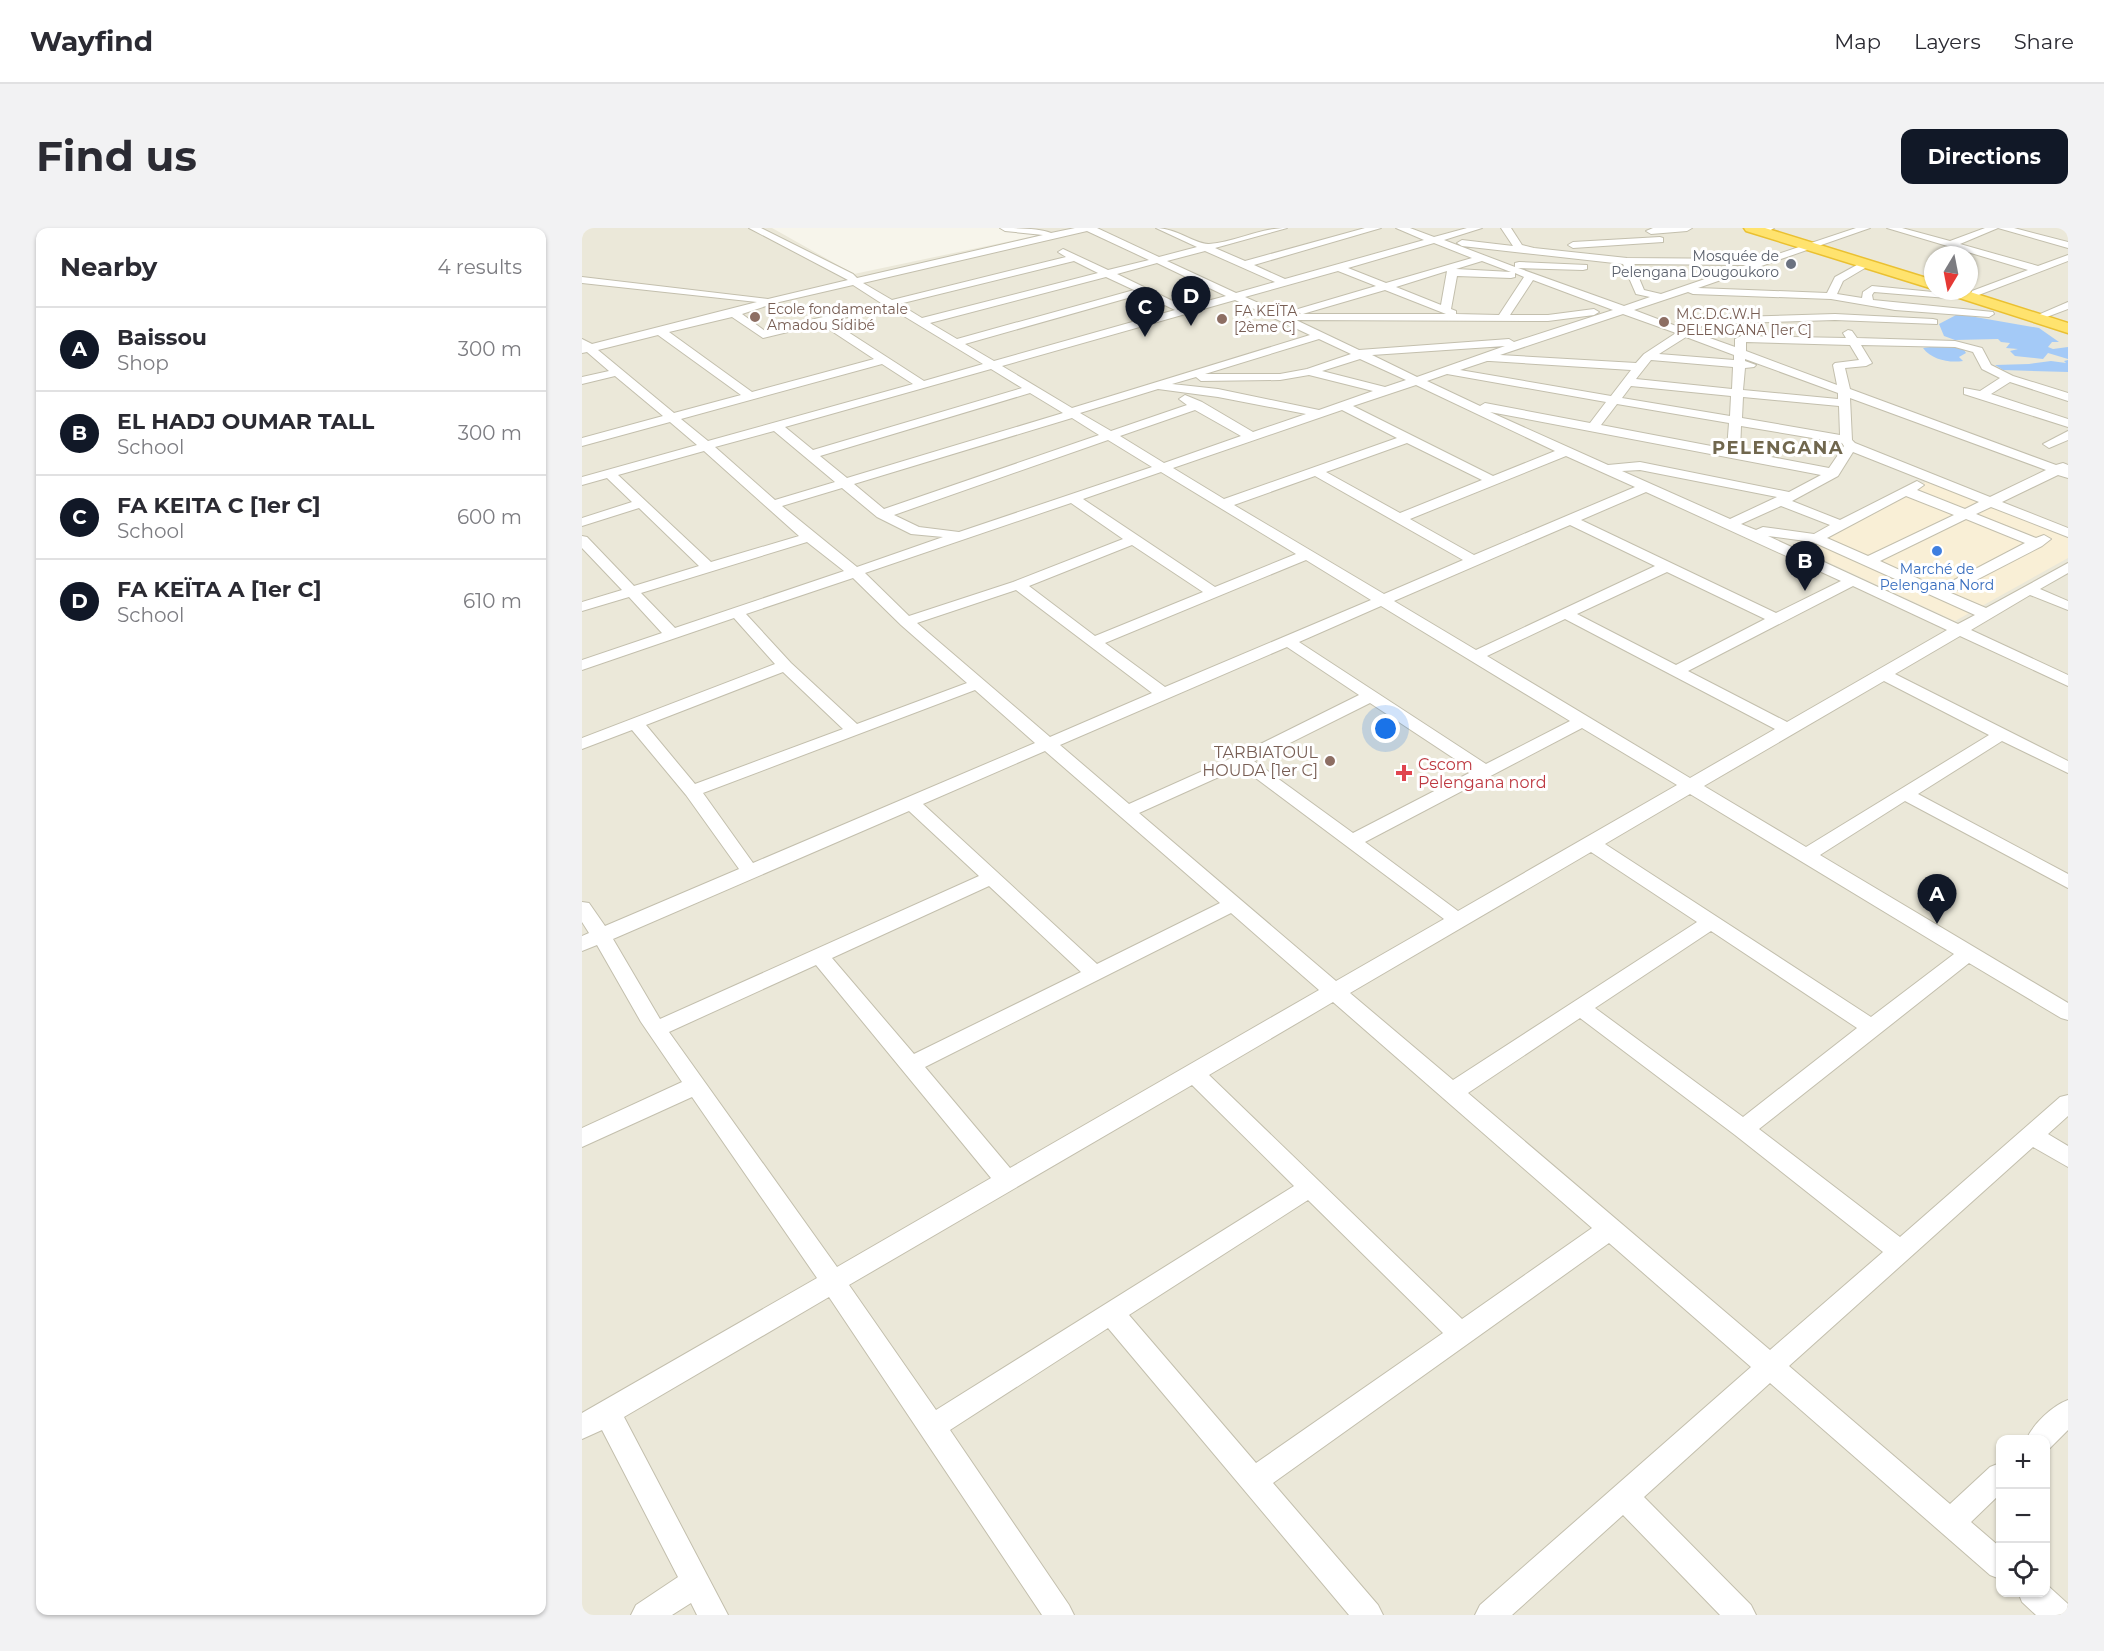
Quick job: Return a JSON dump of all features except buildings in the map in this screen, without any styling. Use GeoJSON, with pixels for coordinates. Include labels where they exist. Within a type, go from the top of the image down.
{"type":"FeatureCollection","features":[{"type":"Feature","properties":{"kind":"highway"},"geometry":{"type":"LineString","coordinates":[[1751,228],[1924,276]]}},
{"type":"Feature","properties":{"kind":"highway"},"geometry":{"type":"LineString","coordinates":[[1768,228],[1924,282]]}},
{"type":"Feature","properties":{"kind":"highway"},"geometry":{"type":"LineString","coordinates":[[1978,296],[2041,316],[2068,328]]}},
{"type":"Feature","properties":{"kind":"highway"},"geometry":{"type":"LineString","coordinates":[[2041,316],[2068,321]]}},
{"type":"Feature","properties":{"kind":"street"},"geometry":{"type":"LineString","coordinates":[[754,228],[849,276],[856,283],[1161,468],[2068,1013]]}},
{"type":"Feature","properties":{"kind":"street"},"geometry":{"type":"LineString","coordinates":[[1005,228],[1044,233],[1087,228],[1238,296],[1467,404],[1500,422],[1648,486],[2068,681]]}},
{"type":"Feature","properties":{"kind":"street"},"geometry":{"type":"LineString","coordinates":[[585,347],[1087,228]]}},
{"type":"Feature","properties":{"kind":"street"},"geometry":{"type":"LineString","coordinates":[[1166,230],[1189,228]]}},
{"type":"Feature","properties":{"kind":"street"},"geometry":{"type":"LineString","coordinates":[[920,322],[1282,228]]}},
{"type":"Feature","properties":{"kind":"street"},"geometry":{"type":"LineString","coordinates":[[1243,265],[1376,228]]}},
{"type":"Feature","properties":{"kind":"street"},"geometry":{"type":"LineString","coordinates":[[1401,228],[1686,333],[1739,358]]}},
{"type":"Feature","properties":{"kind":"street"},"geometry":{"type":"LineString","coordinates":[[582,481],[1477,228]]}},
{"type":"Feature","properties":{"kind":"street"},"geometry":{"type":"LineString","coordinates":[[1506,228],[1519,248]]}},
{"type":"Feature","properties":{"kind":"street"},"geometry":{"type":"LineString","coordinates":[[1649,229],[1687,228]]}},
{"type":"Feature","properties":{"kind":"street"},"geometry":{"type":"LineString","coordinates":[[1179,378],[1280,377],[1308,372],[1358,354],[1466,331],[1503,317],[1573,321],[1623,310],[1865,228]]}},
{"type":"Feature","properties":{"kind":"street"},"geometry":{"type":"LineString","coordinates":[[1892,228],[2037,269]]}},
{"type":"Feature","properties":{"kind":"street"},"geometry":{"type":"LineString","coordinates":[[1950,245],[1993,228]]}},
{"type":"Feature","properties":{"kind":"street"},"geometry":{"type":"LineString","coordinates":[[2003,228],[2068,245]]}},
{"type":"Feature","properties":{"kind":"street"},"geometry":{"type":"LineString","coordinates":[[1649,229],[1684,262]]}},
{"type":"Feature","properties":{"kind":"street"},"geometry":{"type":"LineString","coordinates":[[1166,230],[1286,283]]}},
{"type":"Feature","properties":{"kind":"street"},"geometry":{"type":"LineString","coordinates":[[1039,240],[1185,311]]}},
{"type":"Feature","properties":{"kind":"street"},"geometry":{"type":"LineString","coordinates":[[1434,240],[1519,248],[1628,265]]}},
{"type":"Feature","properties":{"kind":"street"},"geometry":{"type":"LineString","coordinates":[[1519,248],[1660,240]]}},
{"type":"Feature","properties":{"kind":"street"},"geometry":{"type":"LineString","coordinates":[[734,313],[763,335],[1074,258]]}},
{"type":"Feature","properties":{"kind":"street"},"geometry":{"type":"LineString","coordinates":[[1279,317],[1452,270],[1482,258]]}},
{"type":"Feature","properties":{"kind":"street"},"geometry":{"type":"LineString","coordinates":[[1978,288],[2068,258]]}},
{"type":"Feature","properties":{"kind":"street"},"geometry":{"type":"LineString","coordinates":[[1501,265],[1762,262]]}},
{"type":"Feature","properties":{"kind":"street"},"geometry":{"type":"LineString","coordinates":[[1831,296],[1839,279],[1866,263]]}},
{"type":"Feature","properties":{"kind":"street"},"geometry":{"type":"LineString","coordinates":[[1628,265],[1640,292],[1662,297]]}},
{"type":"Feature","properties":{"kind":"street"},"geometry":{"type":"LineString","coordinates":[[1340,267],[1445,310],[1466,331]]}},
{"type":"Feature","properties":{"kind":"street"},"geometry":{"type":"LineString","coordinates":[[1452,270],[1533,276]]}},
{"type":"Feature","properties":{"kind":"street"},"geometry":{"type":"LineString","coordinates":[[1445,310],[1452,270]]}},
{"type":"Feature","properties":{"kind":"street"},"geometry":{"type":"LineString","coordinates":[[1503,317],[1528,279],[1533,276]]}},
{"type":"Feature","properties":{"kind":"street"},"geometry":{"type":"LineString","coordinates":[[582,280],[772,301]]}},
{"type":"Feature","properties":{"kind":"street"},"geometry":{"type":"LineString","coordinates":[[1868,303],[1867,294],[1872,289],[1924,294]]}},
{"type":"Feature","properties":{"kind":"street"},"geometry":{"type":"LineString","coordinates":[[1682,290],[1831,296],[1868,303],[1989,314]]}},
{"type":"Feature","properties":{"kind":"street"},"geometry":{"type":"LineString","coordinates":[[955,343],[1142,291]]}},
{"type":"Feature","properties":{"kind":"street"},"geometry":{"type":"LineString","coordinates":[[1773,292],[1788,317]]}},
{"type":"Feature","properties":{"kind":"street"},"geometry":{"type":"LineString","coordinates":[[1500,422],[1540,373],[1573,321],[1569,301]]}},
{"type":"Feature","properties":{"kind":"street"},"geometry":{"type":"LineString","coordinates":[[2041,316],[2068,305]]}},
{"type":"Feature","properties":{"kind":"street"},"geometry":{"type":"LineString","coordinates":[[1593,427],[1648,356],[1703,321],[1835,317],[1933,322],[1963,311]]}},
{"type":"Feature","properties":{"kind":"street"},"geometry":{"type":"LineString","coordinates":[[1279,317],[1466,331],[1529,340]]}},
{"type":"Feature","properties":{"kind":"street"},"geometry":{"type":"LineString","coordinates":[[1735,526],[1833,473],[1848,443],[1839,365],[1866,363],[1854,340],[1835,317]]}},
{"type":"Feature","properties":{"kind":"street"},"geometry":{"type":"LineString","coordinates":[[822,321],[924,385]]}},
{"type":"Feature","properties":{"kind":"street"},"geometry":{"type":"LineString","coordinates":[[1933,322],[1944,344]]}},
{"type":"Feature","properties":{"kind":"street"},"geometry":{"type":"LineString","coordinates":[[660,331],[750,396]]}},
{"type":"Feature","properties":{"kind":"street"},"geometry":{"type":"LineString","coordinates":[[771,505],[1319,336]]}},
{"type":"Feature","properties":{"kind":"street"},"geometry":{"type":"LineString","coordinates":[[1733,454],[1741,339],[1955,344],[1978,350],[1986,368],[2068,397]]}},
{"type":"Feature","properties":{"kind":"street"},"geometry":{"type":"LineString","coordinates":[[1529,340],[1540,373],[1593,427],[1833,473]]}},
{"type":"Feature","properties":{"kind":"street"},"geometry":{"type":"LineString","coordinates":[[582,665],[1483,358],[1529,340]]}},
{"type":"Feature","properties":{"kind":"street"},"geometry":{"type":"LineString","coordinates":[[585,347],[706,446],[809,537],[855,572],[906,622],[1996,1561]]}},
{"type":"Feature","properties":{"kind":"street"},"geometry":{"type":"LineString","coordinates":[[1648,356],[1739,358],[1778,367],[1844,397],[2064,469]]}},
{"type":"Feature","properties":{"kind":"street"},"geometry":{"type":"LineString","coordinates":[[1483,358],[1540,373],[1615,400],[1848,443],[2065,532]]}},
{"type":"Feature","properties":{"kind":"street"},"geometry":{"type":"LineString","coordinates":[[1243,359],[1386,391]]}},
{"type":"Feature","properties":{"kind":"street"},"geometry":{"type":"LineString","coordinates":[[582,442],[882,360]]}},
{"type":"Feature","properties":{"kind":"street"},"geometry":{"type":"LineString","coordinates":[[1445,370],[1540,373],[1640,367]]}},
{"type":"Feature","properties":{"kind":"street"},"geometry":{"type":"LineString","coordinates":[[582,381],[617,372]]}},
{"type":"Feature","properties":{"kind":"street"},"geometry":{"type":"LineString","coordinates":[[1467,404],[1540,373]]}},
{"type":"Feature","properties":{"kind":"street"},"geometry":{"type":"LineString","coordinates":[[1982,395],[2009,378]]}},
{"type":"Feature","properties":{"kind":"street"},"geometry":{"type":"LineString","coordinates":[[1628,382],[1737,393],[1844,397]]}},
{"type":"Feature","properties":{"kind":"street"},"geometry":{"type":"LineString","coordinates":[[1156,386],[1198,405],[1250,436]]}},
{"type":"Feature","properties":{"kind":"street"},"geometry":{"type":"LineString","coordinates":[[1156,386],[1218,393],[1319,414]]}},
{"type":"Feature","properties":{"kind":"street"},"geometry":{"type":"LineString","coordinates":[[808,455],[1032,389]]}},
{"type":"Feature","properties":{"kind":"street"},"geometry":{"type":"LineString","coordinates":[[1968,391],[2068,423]]}},
{"type":"Feature","properties":{"kind":"street"},"geometry":{"type":"LineString","coordinates":[[882,514],[1198,405]]}},
{"type":"Feature","properties":{"kind":"street"},"geometry":{"type":"LineString","coordinates":[[1343,406],[1493,481]]}},
{"type":"Feature","properties":{"kind":"street"},"geometry":{"type":"LineString","coordinates":[[776,426],[808,455],[882,514],[916,531],[964,535]]}},
{"type":"Feature","properties":{"kind":"street"},"geometry":{"type":"LineString","coordinates":[[2068,435],[2049,444],[2068,451]]}},
{"type":"Feature","properties":{"kind":"street"},"geometry":{"type":"LineString","coordinates":[[1223,504],[1408,438]]}},
{"type":"Feature","properties":{"kind":"street"},"geometry":{"type":"LineString","coordinates":[[1400,518],[1567,451]]}},
{"type":"Feature","properties":{"kind":"street"},"geometry":{"type":"LineString","coordinates":[[1606,468],[1640,466],[1786,498],[1841,525]]}},
{"type":"Feature","properties":{"kind":"street"},"geometry":{"type":"LineString","coordinates":[[1869,561],[2064,469]]}},
{"type":"Feature","properties":{"kind":"street"},"geometry":{"type":"LineString","coordinates":[[1316,471],[1474,561]]}},
{"type":"Feature","properties":{"kind":"street"},"geometry":{"type":"LineString","coordinates":[[609,473],[639,504],[709,568]]}},
{"type":"Feature","properties":{"kind":"street"},"geometry":{"type":"LineString","coordinates":[[1816,538],[1930,478]]}},
{"type":"Feature","properties":{"kind":"street"},"geometry":{"type":"LineString","coordinates":[[592,940],[1648,486]]}},
{"type":"Feature","properties":{"kind":"street"},"geometry":{"type":"LineString","coordinates":[[1906,490],[2037,543]]}},
{"type":"Feature","properties":{"kind":"street"},"geometry":{"type":"LineString","coordinates":[[1073,498],[1132,540],[1214,593]]}},
{"type":"Feature","properties":{"kind":"street"},"geometry":{"type":"LineString","coordinates":[[582,522],[639,504]]}},
{"type":"Feature","properties":{"kind":"street"},"geometry":{"type":"LineString","coordinates":[[1571,520],[1776,619]]}},
{"type":"Feature","properties":{"kind":"street"},"geometry":{"type":"LineString","coordinates":[[1735,526],[1816,538],[1986,614]]}},
{"type":"Feature","properties":{"kind":"street"},"geometry":{"type":"LineString","coordinates":[[1940,593],[2037,543],[2065,532]]}},
{"type":"Feature","properties":{"kind":"street"},"geometry":{"type":"LineString","coordinates":[[582,607],[809,537]]}},
{"type":"Feature","properties":{"kind":"street"},"geometry":{"type":"LineString","coordinates":[[582,540],[672,634]]}},
{"type":"Feature","properties":{"kind":"street"},"geometry":{"type":"LineString","coordinates":[[906,622],[1018,585],[1132,540]]}},
{"type":"Feature","properties":{"kind":"street"},"geometry":{"type":"LineString","coordinates":[[1093,642],[1307,555]]}},
{"type":"Feature","properties":{"kind":"street"},"geometry":{"type":"LineString","coordinates":[[1475,656],[1667,566]]}},
{"type":"Feature","properties":{"kind":"street"},"geometry":{"type":"LineString","coordinates":[[582,1427],[2068,567]]}},
{"type":"Feature","properties":{"kind":"street"},"geometry":{"type":"LineString","coordinates":[[1676,671],[1853,580]]}},
{"type":"Feature","properties":{"kind":"street"},"geometry":{"type":"LineString","coordinates":[[1018,585],[1164,694]]}},
{"type":"Feature","properties":{"kind":"street"},"geometry":{"type":"LineString","coordinates":[[2030,590],[2068,606]]}},
{"type":"Feature","properties":{"kind":"street"},"geometry":{"type":"LineString","coordinates":[[736,612],[785,666],[854,730]]}},
{"type":"Feature","properties":{"kind":"street"},"geometry":{"type":"LineString","coordinates":[[1566,614],[1788,729]]}},
{"type":"Feature","properties":{"kind":"street"},"geometry":{"type":"LineString","coordinates":[[1288,641],[1486,772]]}},
{"type":"Feature","properties":{"kind":"street"},"geometry":{"type":"LineString","coordinates":[[582,744],[785,666]]}},
{"type":"Feature","properties":{"kind":"street"},"geometry":{"type":"LineString","coordinates":[[1883,674],[2068,768]]}},
{"type":"Feature","properties":{"kind":"street"},"geometry":{"type":"LineString","coordinates":[[692,791],[978,684]]}},
{"type":"Feature","properties":{"kind":"street"},"geometry":{"type":"LineString","coordinates":[[1127,812],[1242,760],[1371,696]]}},
{"type":"Feature","properties":{"kind":"street"},"geometry":{"type":"LineString","coordinates":[[1353,841],[1582,721]]}},
{"type":"Feature","properties":{"kind":"street"},"geometry":{"type":"LineString","coordinates":[[636,724],[692,791],[750,872]]}},
{"type":"Feature","properties":{"kind":"street"},"geometry":{"type":"LineString","coordinates":[[1806,855],[2002,734]]}},
{"type":"Feature","properties":{"kind":"street"},"geometry":{"type":"LineString","coordinates":[[1242,760],[1458,920]]}},
{"type":"Feature","properties":{"kind":"street"},"geometry":{"type":"LineString","coordinates":[[1905,794],[2068,882]]}},
{"type":"Feature","properties":{"kind":"street"},"geometry":{"type":"LineString","coordinates":[[911,803],[1095,974]]}},
{"type":"Feature","properties":{"kind":"street"},"geometry":{"type":"LineString","coordinates":[[1591,843],[1872,1028]]}},
{"type":"Feature","properties":{"kind":"street"},"geometry":{"type":"LineString","coordinates":[[657,1029],[993,877]]}},
{"type":"Feature","properties":{"kind":"street"},"geometry":{"type":"LineString","coordinates":[[909,1066],[1234,904]]}},
{"type":"Feature","properties":{"kind":"street"},"geometry":{"type":"LineString","coordinates":[[582,908],[592,940],[698,1085],[933,1426],[1059,1615]]}},
{"type":"Feature","properties":{"kind":"street"},"geometry":{"type":"LineString","coordinates":[[1452,1092],[1711,922]]}},
{"type":"Feature","properties":{"kind":"street"},"geometry":{"type":"LineString","coordinates":[[1743,1129],[1968,953]]}},
{"type":"Feature","properties":{"kind":"street"},"geometry":{"type":"LineString","coordinates":[[819,955],[1007,1181]]}},
{"type":"Feature","properties":{"kind":"street"},"geometry":{"type":"LineString","coordinates":[[1580,1008],[1743,1129],[1900,1251]]}},
{"type":"Feature","properties":{"kind":"street"},"geometry":{"type":"LineString","coordinates":[[1193,1073],[1461,1334]]}},
{"type":"Feature","properties":{"kind":"street"},"geometry":{"type":"LineString","coordinates":[[582,1138],[698,1085]]}},
{"type":"Feature","properties":{"kind":"street"},"geometry":{"type":"LineString","coordinates":[[1490,1615],[2068,1102]]}},
{"type":"Feature","properties":{"kind":"street"},"geometry":{"type":"LineString","coordinates":[[2032,1135],[2068,1158]]}},
{"type":"Feature","properties":{"kind":"street"},"geometry":{"type":"LineString","coordinates":[[933,1426],[1310,1187]]}},
{"type":"Feature","properties":{"kind":"street"},"geometry":{"type":"LineString","coordinates":[[1254,1480],[1610,1229]]}},
{"type":"Feature","properties":{"kind":"street"},"geometry":{"type":"LineString","coordinates":[[1111,1313],[1368,1615]]}},
{"type":"Feature","properties":{"kind":"street"},"geometry":{"type":"LineString","coordinates":[[607,1412],[713,1615]]}},
{"type":"Feature","properties":{"kind":"street"},"geometry":{"type":"LineString","coordinates":[[2044,1435],[2068,1412]]}},
{"type":"Feature","properties":{"kind":"street"},"geometry":{"type":"LineString","coordinates":[[1951,1522],[1996,1481]]}},
{"type":"Feature","properties":{"kind":"street"},"geometry":{"type":"LineString","coordinates":[[1624,1496],[1740,1615]]}},
{"type":"Feature","properties":{"kind":"street"},"geometry":{"type":"LineString","coordinates":[[646,1615],[696,1582]]}},
{"type":"Feature","properties":{"kind":"street"},"geometry":{"type":"LineString","coordinates":[[2037,1597],[2058,1615]]}},
{"type":"Feature","properties":{"kind":"shaded area"},"geometry":{"type":"Polygon","coordinates":[[[582,228],[772,228],[854,274],[1039,235],[1027,228],[2068,228],[2068,1615],[582,1615],[582,228]]]}},
{"type":"Feature","properties":{"kind":"shaded area","name":"Marché de Pelengana Nord"},"geometry":{"type":"Polygon","coordinates":[[[1930,480],[2068,537],[2068,558],[1955,621],[1791,545],[1930,480]]]}},
{"type":"Feature","properties":{"kind":"water"},"geometry":{"type":"Polygon","coordinates":[[[1958,314],[2039,328],[2059,342],[2052,342],[2048,347],[2053,349],[2068,347],[2068,359],[2048,353],[2043,359],[2015,356],[2010,351],[2018,349],[2006,348],[2010,343],[2001,342],[1998,339],[1955,340],[1944,336],[1939,324],[1958,314]]]}},
{"type":"Feature","properties":{"kind":"water"},"geometry":{"type":"Polygon","coordinates":[[[1943,345],[1963,348],[1966,353],[1959,357],[1963,361],[1941,360],[1923,348],[1943,345]]]}},
{"type":"Feature","properties":{"kind":"water"},"geometry":{"type":"Polygon","coordinates":[[[2068,360],[2068,372],[2003,370],[1995,365],[2051,361],[2066,363],[2064,361],[2068,360]]]}},
{"type":"Feature","properties":{"kind":"place","name":"Mosquée de Pelengana Dougoukoro"},"geometry":{"type":"Point","coordinates":[1791,264]}},
{"type":"Feature","properties":{"kind":"place","name":"Ecole fondamentale Amadou Sidibé"},"geometry":{"type":"Point","coordinates":[755,317]}},
{"type":"Feature","properties":{"kind":"place","name":"FA KEÏTA [2ème C]"},"geometry":{"type":"Point","coordinates":[1222,319]}},
{"type":"Feature","properties":{"kind":"place","name":"M.C.D.C.W.H PELENGANA [1er C]"},"geometry":{"type":"Point","coordinates":[1664,322]}},
{"type":"Feature","properties":{"kind":"place","name":"FA KEÏTA A [1er C]"},"geometry":{"type":"Point","coordinates":[1191,326]}},
{"type":"Feature","properties":{"kind":"place","name":"FA KEITA C [1er C]"},"geometry":{"type":"Point","coordinates":[1145,337]}},
{"type":"Feature","properties":{"kind":"place","name":"Marché de Pelengana Nord"},"geometry":{"type":"Point","coordinates":[1937,551]}},
{"type":"Feature","properties":{"kind":"place","name":"EL HADJ OUMAR TALL"},"geometry":{"type":"Point","coordinates":[1805,591]}},
{"type":"Feature","properties":{"kind":"place","name":"TARBIATOUL HOUDA [1er C]"},"geometry":{"type":"Point","coordinates":[1330,761]}},
{"type":"Feature","properties":{"kind":"place","name":"Cscom Pelengana nord"},"geometry":{"type":"Point","coordinates":[1404,773]}},
{"type":"Feature","properties":{"kind":"place","name":"Baissou"},"geometry":{"type":"Point","coordinates":[1937,924]}},
{"type":"Feature","properties":{"kind":"district","name":"PELENGANA"},"geometry":{"type":"Point","coordinates":[1778,448]}}]}
